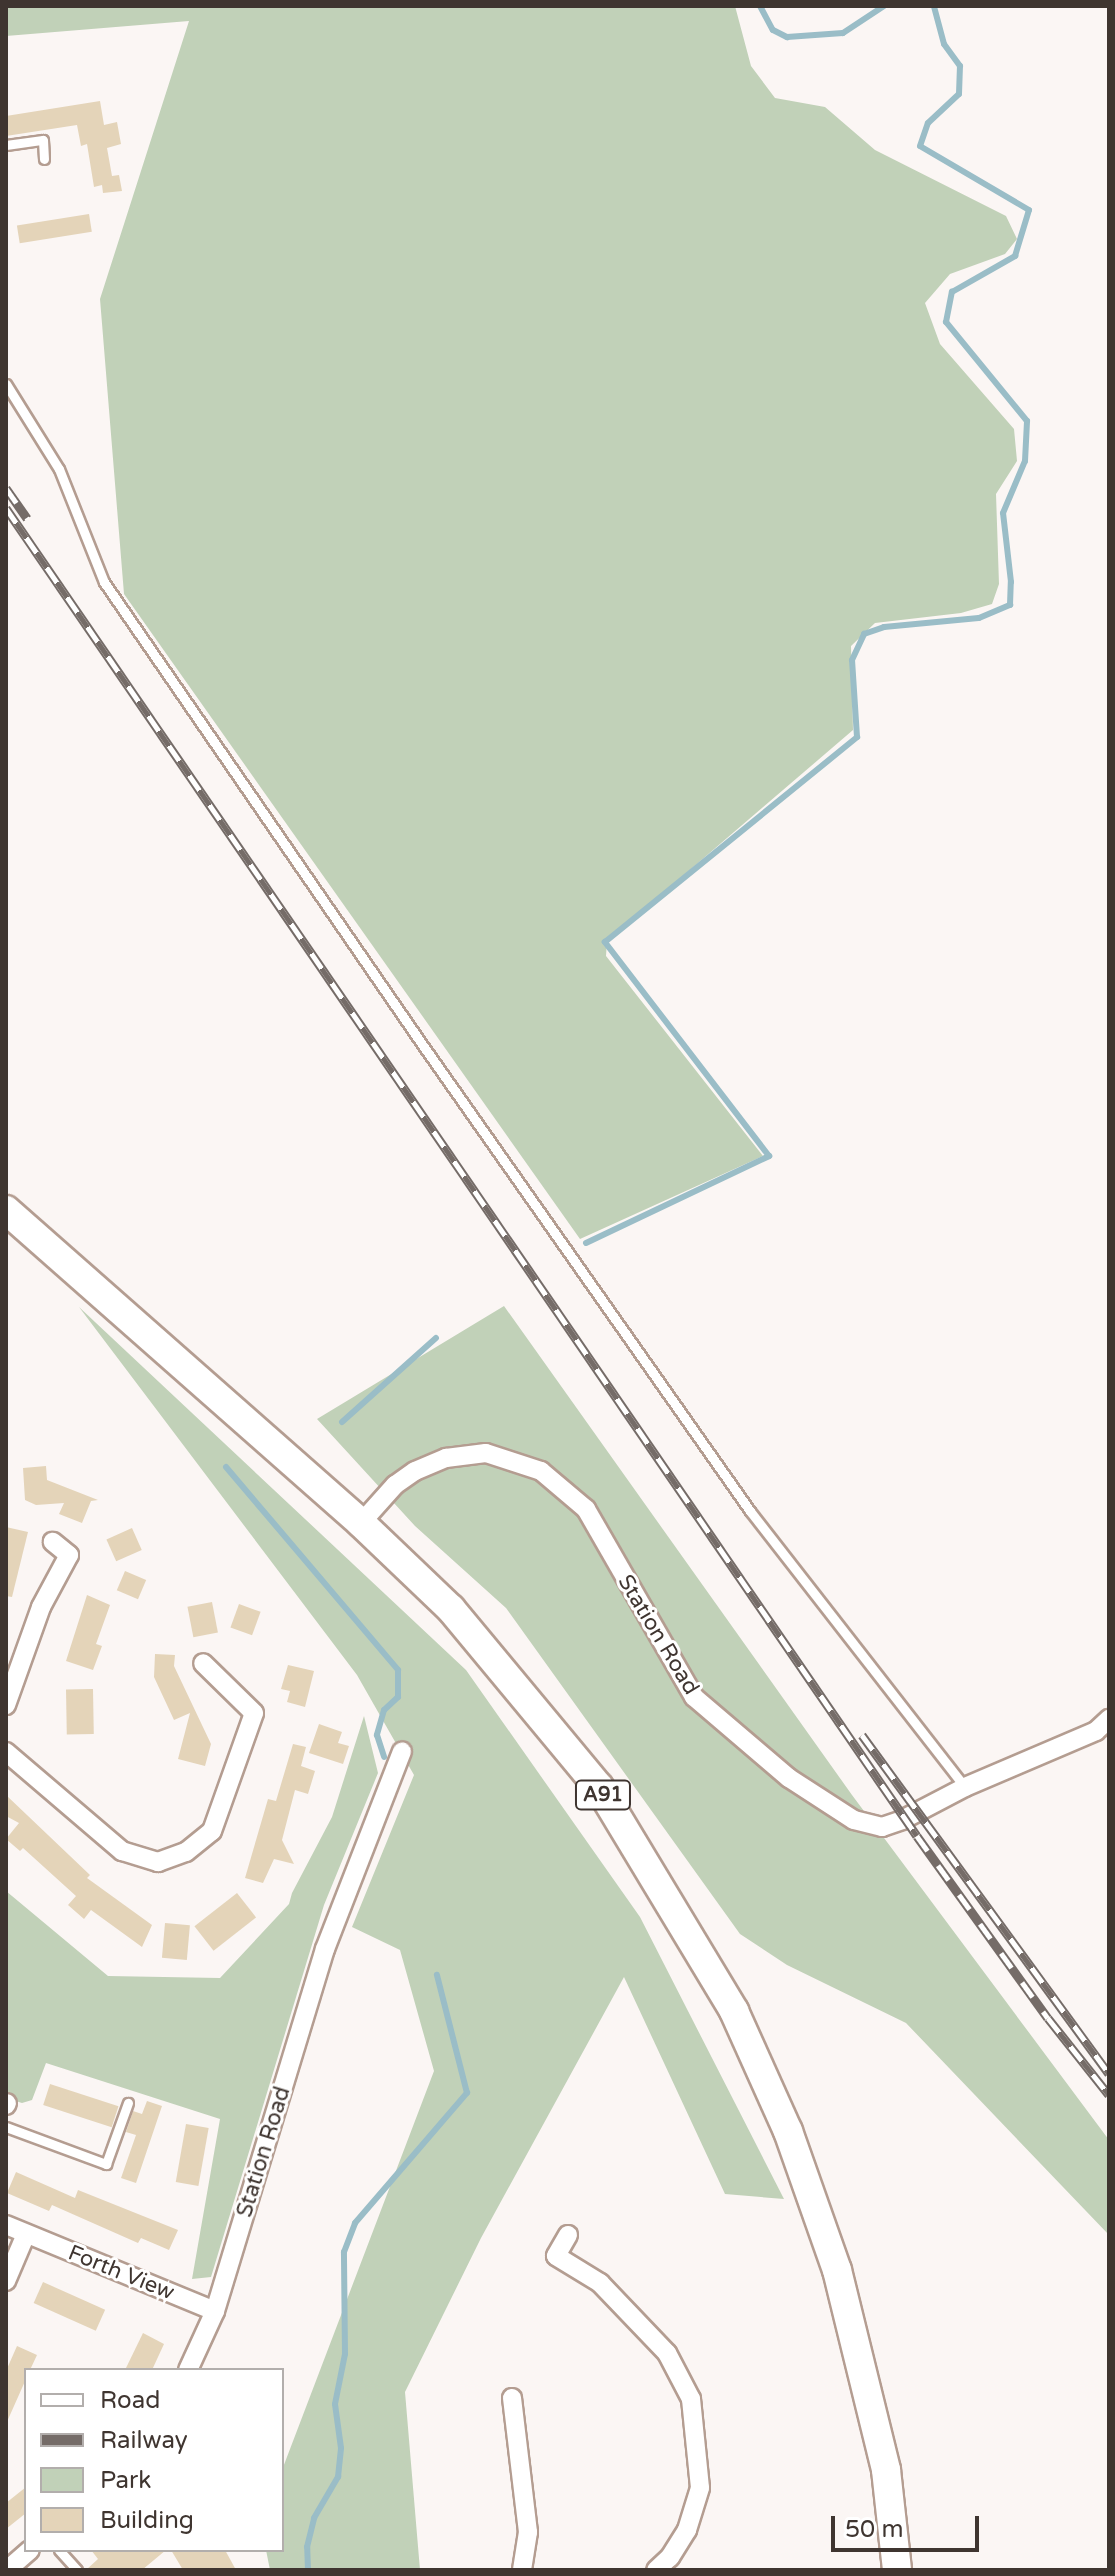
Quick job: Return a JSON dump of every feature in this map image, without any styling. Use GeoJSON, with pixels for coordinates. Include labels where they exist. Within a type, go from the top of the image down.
{"type":"FeatureCollection","features":[{"type":"Feature","properties":{"kind":"main road","name":"A91"},"geometry":{"type":"LineString","coordinates":[[6,1210],[361,1523],[451,1609],[599,1787],[734,2011],[788,2131],[837,2270],[886,2470],[897,2570]]}},
{"type":"Feature","properties":{"kind":"street","name":"Station Road"},"geometry":{"type":"LineString","coordinates":[[361,1523],[395,1485],[415,1471],[446,1458],[486,1453],[541,1471],[586,1509],[694,1697],[789,1778],[854,1820],[882,1827],[965,1787],[1096,1731],[1109,1719]]}},
{"type":"Feature","properties":{"kind":"street"},"geometry":{"type":"LineString","coordinates":[[53,1542],[85,1566]]}},
{"type":"Feature","properties":{"kind":"street"},"geometry":{"type":"LineString","coordinates":[[6,1705],[41,1607],[69,1555]]}},
{"type":"Feature","properties":{"kind":"street"},"geometry":{"type":"LineString","coordinates":[[6,1752],[122,1851],[158,1862],[186,1852],[212,1831],[254,1713],[203,1663]]}},
{"type":"Feature","properties":{"kind":"street","name":"Station Road"},"geometry":{"type":"LineString","coordinates":[[189,2368],[215,2311],[325,1949],[402,1752]]}},
{"type":"Feature","properties":{"kind":"street","name":"Forth View"},"geometry":{"type":"LineString","coordinates":[[6,2225],[215,2311]]}},
{"type":"Feature","properties":{"kind":"street"},"geometry":{"type":"LineString","coordinates":[[6,2281],[26,2234]]}},
{"type":"Feature","properties":{"kind":"street"},"geometry":{"type":"LineString","coordinates":[[568,2235],[556,2256],[600,2283],[667,2353],[691,2399],[700,2488],[687,2530],[663,2564],[685,2570]]}},
{"type":"Feature","properties":{"kind":"street"},"geometry":{"type":"LineString","coordinates":[[512,2398],[528,2532],[522,2570]]}},
{"type":"Feature","properties":{"kind":"street"},"geometry":{"type":"LineString","coordinates":[[7,2570],[28,2552]]}},
{"type":"Feature","properties":{"kind":"lane"},"geometry":{"type":"LineString","coordinates":[[6,145],[43,140],[44,159]]}},
{"type":"Feature","properties":{"kind":"lane"},"geometry":{"type":"LineString","coordinates":[[6,384],[59,469],[104,582],[424,1047],[750,1511],[965,1787]]}},
{"type":"Feature","properties":{"kind":"lane"},"geometry":{"type":"LineString","coordinates":[[6,2127],[106,2164],[128,2103]]}},
{"type":"Feature","properties":{"kind":"lane"},"geometry":{"type":"LineString","coordinates":[[61,2552],[77,2570]]}},
{"type":"Feature","properties":{"kind":"green space"},"geometry":{"type":"Polygon","coordinates":[[[6,6],[735,6],[751,66],[775,98],[825,107],[875,150],[1006,216],[1017,239],[1005,254],[950,274],[925,303],[940,344],[1014,429],[1017,461],[996,494],[999,584],[992,604],[961,613],[875,623],[851,646],[853,730],[607,941],[606,956],[763,1156],[580,1239],[124,594],[100,299],[189,21],[6,36],[6,6]]]}},
{"type":"Feature","properties":{"kind":"green space"},"geometry":{"type":"Polygon","coordinates":[[[504,1306],[852,1795],[1109,2140],[1109,2235],[906,2023],[787,1965],[740,1934],[506,1608],[415,1526],[317,1419],[504,1306]]]}},
{"type":"Feature","properties":{"kind":"green space"},"geometry":{"type":"Polygon","coordinates":[[[79,1307],[466,1670],[640,1917],[784,2199],[725,2194],[624,1977],[481,2238],[405,2392],[420,2570],[270,2570],[266,2552],[284,2552],[284,2465],[434,2071],[400,1950],[352,1927],[414,1775],[357,1675],[79,1307]]]}},
{"type":"Feature","properties":{"kind":"green space"},"geometry":{"type":"Polygon","coordinates":[[[364,1716],[378,1773],[324,1905],[211,2277],[192,2279],[220,2119],[46,2063],[32,2100],[22,2103],[6,2098],[6,1891],[108,1976],[220,1978],[289,1904],[332,1817],[364,1716]]]}},
{"type":"Feature","properties":{"kind":"building"},"geometry":{"type":"Polygon","coordinates":[[[100,101],[104,125],[117,122],[121,144],[107,148],[112,176],[119,175],[122,191],[103,193],[102,185],[94,187],[87,144],[81,146],[77,125],[6,136],[6,116],[100,101]]]}},
{"type":"Feature","properties":{"kind":"building"},"geometry":{"type":"Polygon","coordinates":[[[89,214],[92,232],[20,243],[17,225],[89,214]]]}},
{"type":"Feature","properties":{"kind":"building"},"geometry":{"type":"Polygon","coordinates":[[[46,1466],[47,1480],[98,1500],[91,1501],[82,1523],[59,1514],[64,1503],[36,1505],[25,1500],[23,1468],[46,1466]]]}},
{"type":"Feature","properties":{"kind":"building"},"geometry":{"type":"Polygon","coordinates":[[[6,1527],[28,1532],[12,1597],[6,1596],[6,1527]]]}},
{"type":"Feature","properties":{"kind":"building"},"geometry":{"type":"Polygon","coordinates":[[[132,1528],[142,1550],[116,1561],[106,1539],[132,1528]]]}},
{"type":"Feature","properties":{"kind":"building"},"geometry":{"type":"Polygon","coordinates":[[[125,1571],[146,1580],[138,1599],[117,1590],[125,1571]]]}},
{"type":"Feature","properties":{"kind":"building"},"geometry":{"type":"Polygon","coordinates":[[[87,1595],[110,1605],[96,1644],[102,1646],[93,1670],[66,1661],[87,1595]]]}},
{"type":"Feature","properties":{"kind":"building"},"geometry":{"type":"Polygon","coordinates":[[[212,1602],[218,1632],[193,1637],[187,1607],[212,1602]]]}},
{"type":"Feature","properties":{"kind":"building"},"geometry":{"type":"Polygon","coordinates":[[[239,1604],[261,1612],[252,1635],[230,1627],[239,1604]]]}},
{"type":"Feature","properties":{"kind":"building"},"geometry":{"type":"Polygon","coordinates":[[[155,1654],[175,1655],[174,1666],[211,1744],[205,1766],[178,1759],[190,1713],[174,1720],[154,1677],[155,1654]]]}},
{"type":"Feature","properties":{"kind":"building"},"geometry":{"type":"Polygon","coordinates":[[[288,1665],[314,1671],[305,1707],[287,1702],[290,1691],[281,1689],[288,1665]]]}},
{"type":"Feature","properties":{"kind":"building"},"geometry":{"type":"Polygon","coordinates":[[[66,1689],[93,1689],[94,1734],[67,1734],[66,1689]]]}},
{"type":"Feature","properties":{"kind":"building"},"geometry":{"type":"Polygon","coordinates":[[[319,1724],[342,1732],[338,1743],[349,1746],[343,1764],[309,1753],[319,1724]]]}},
{"type":"Feature","properties":{"kind":"building"},"geometry":{"type":"Polygon","coordinates":[[[293,1744],[306,1747],[301,1766],[315,1771],[308,1794],[295,1790],[282,1840],[294,1864],[274,1859],[263,1883],[245,1878],[268,1799],[276,1801],[293,1744]]]}},
{"type":"Feature","properties":{"kind":"building"},"geometry":{"type":"Polygon","coordinates":[[[6,1795],[90,1875],[87,1878],[152,1925],[142,1947],[91,1910],[84,1919],[68,1905],[76,1896],[23,1848],[20,1851],[6,1839],[19,1823],[6,1816],[6,1795]]]}},
{"type":"Feature","properties":{"kind":"building"},"geometry":{"type":"Polygon","coordinates":[[[237,1893],[256,1917],[214,1951],[194,1926],[237,1893]]]}},
{"type":"Feature","properties":{"kind":"building"},"geometry":{"type":"Polygon","coordinates":[[[165,1923],[190,1925],[187,1960],[162,1958],[165,1923]]]}},
{"type":"Feature","properties":{"kind":"building"},"geometry":{"type":"Polygon","coordinates":[[[50,2084],[118,2106],[112,2127],[43,2105],[50,2084]]]}},
{"type":"Feature","properties":{"kind":"building"},"geometry":{"type":"Polygon","coordinates":[[[147,2101],[162,2106],[136,2183],[121,2178],[136,2135],[126,2132],[133,2111],[142,2114],[147,2101]]]}},
{"type":"Feature","properties":{"kind":"building"},"geometry":{"type":"Polygon","coordinates":[[[186,2124],[209,2128],[198,2186],[176,2182],[186,2124]]]}},
{"type":"Feature","properties":{"kind":"building"},"geometry":{"type":"Polygon","coordinates":[[[16,2172],[75,2198],[78,2190],[178,2230],[169,2250],[141,2238],[138,2243],[52,2205],[49,2211],[7,2193],[16,2172]]]}},
{"type":"Feature","properties":{"kind":"building"},"geometry":{"type":"Polygon","coordinates":[[[43,2282],[105,2310],[96,2331],[34,2303],[43,2282]]]}},
{"type":"Feature","properties":{"kind":"building"},"geometry":{"type":"Polygon","coordinates":[[[143,2333],[164,2344],[153,2368],[126,2368],[143,2333]]]}},
{"type":"Feature","properties":{"kind":"building"},"geometry":{"type":"Polygon","coordinates":[[[17,2346],[37,2355],[31,2368],[24,2368],[24,2384],[6,2424],[6,2371],[17,2346]]]}},
{"type":"Feature","properties":{"kind":"building"},"geometry":{"type":"Polygon","coordinates":[[[24,2489],[24,2515],[6,2529],[6,2503],[24,2489]]]}},
{"type":"Feature","properties":{"kind":"building"},"geometry":{"type":"Polygon","coordinates":[[[93,2552],[164,2552],[142,2570],[86,2570],[98,2559],[93,2552]]]}},
{"type":"Feature","properties":{"kind":"building"},"geometry":{"type":"Polygon","coordinates":[[[172,2552],[226,2552],[236,2570],[183,2570],[172,2552]]]}},
{"type":"Feature","properties":{"kind":"waterway"},"geometry":{"type":"LineString","coordinates":[[760,6],[773,30],[787,37],[843,33],[884,6]]}},
{"type":"Feature","properties":{"kind":"waterway"},"geometry":{"type":"LineString","coordinates":[[586,1243],[769,1156],[605,942],[857,737],[852,660],[864,634],[884,627],[979,618],[1010,605],[1011,582],[1003,513],[1025,461],[1027,421],[946,322],[952,292],[1015,256],[1029,210],[920,146],[928,123],[959,94],[960,66],[944,44],[934,6]]}},
{"type":"Feature","properties":{"kind":"waterway"},"geometry":{"type":"LineString","coordinates":[[342,1422],[436,1338]]}},
{"type":"Feature","properties":{"kind":"waterway"},"geometry":{"type":"LineString","coordinates":[[226,1467],[398,1670],[398,1697],[384,1710],[377,1735],[384,1757]]}},
{"type":"Feature","properties":{"kind":"waterway"},"geometry":{"type":"LineString","coordinates":[[308,2570],[307,2547],[314,2518],[338,2477],[341,2448],[335,2404],[345,2354],[344,2252],[355,2223],[467,2093],[437,1975]]}},
{"type":"Feature","properties":{"kind":"railway"},"geometry":{"type":"LineString","coordinates":[[6,488],[27,518]]}},
{"type":"Feature","properties":{"kind":"railway"},"geometry":{"type":"LineString","coordinates":[[6,508],[917,1836],[1048,2018],[1109,2095]]}},
{"type":"Feature","properties":{"kind":"railway"},"geometry":{"type":"LineString","coordinates":[[862,1735],[1109,2074]]}}]}
